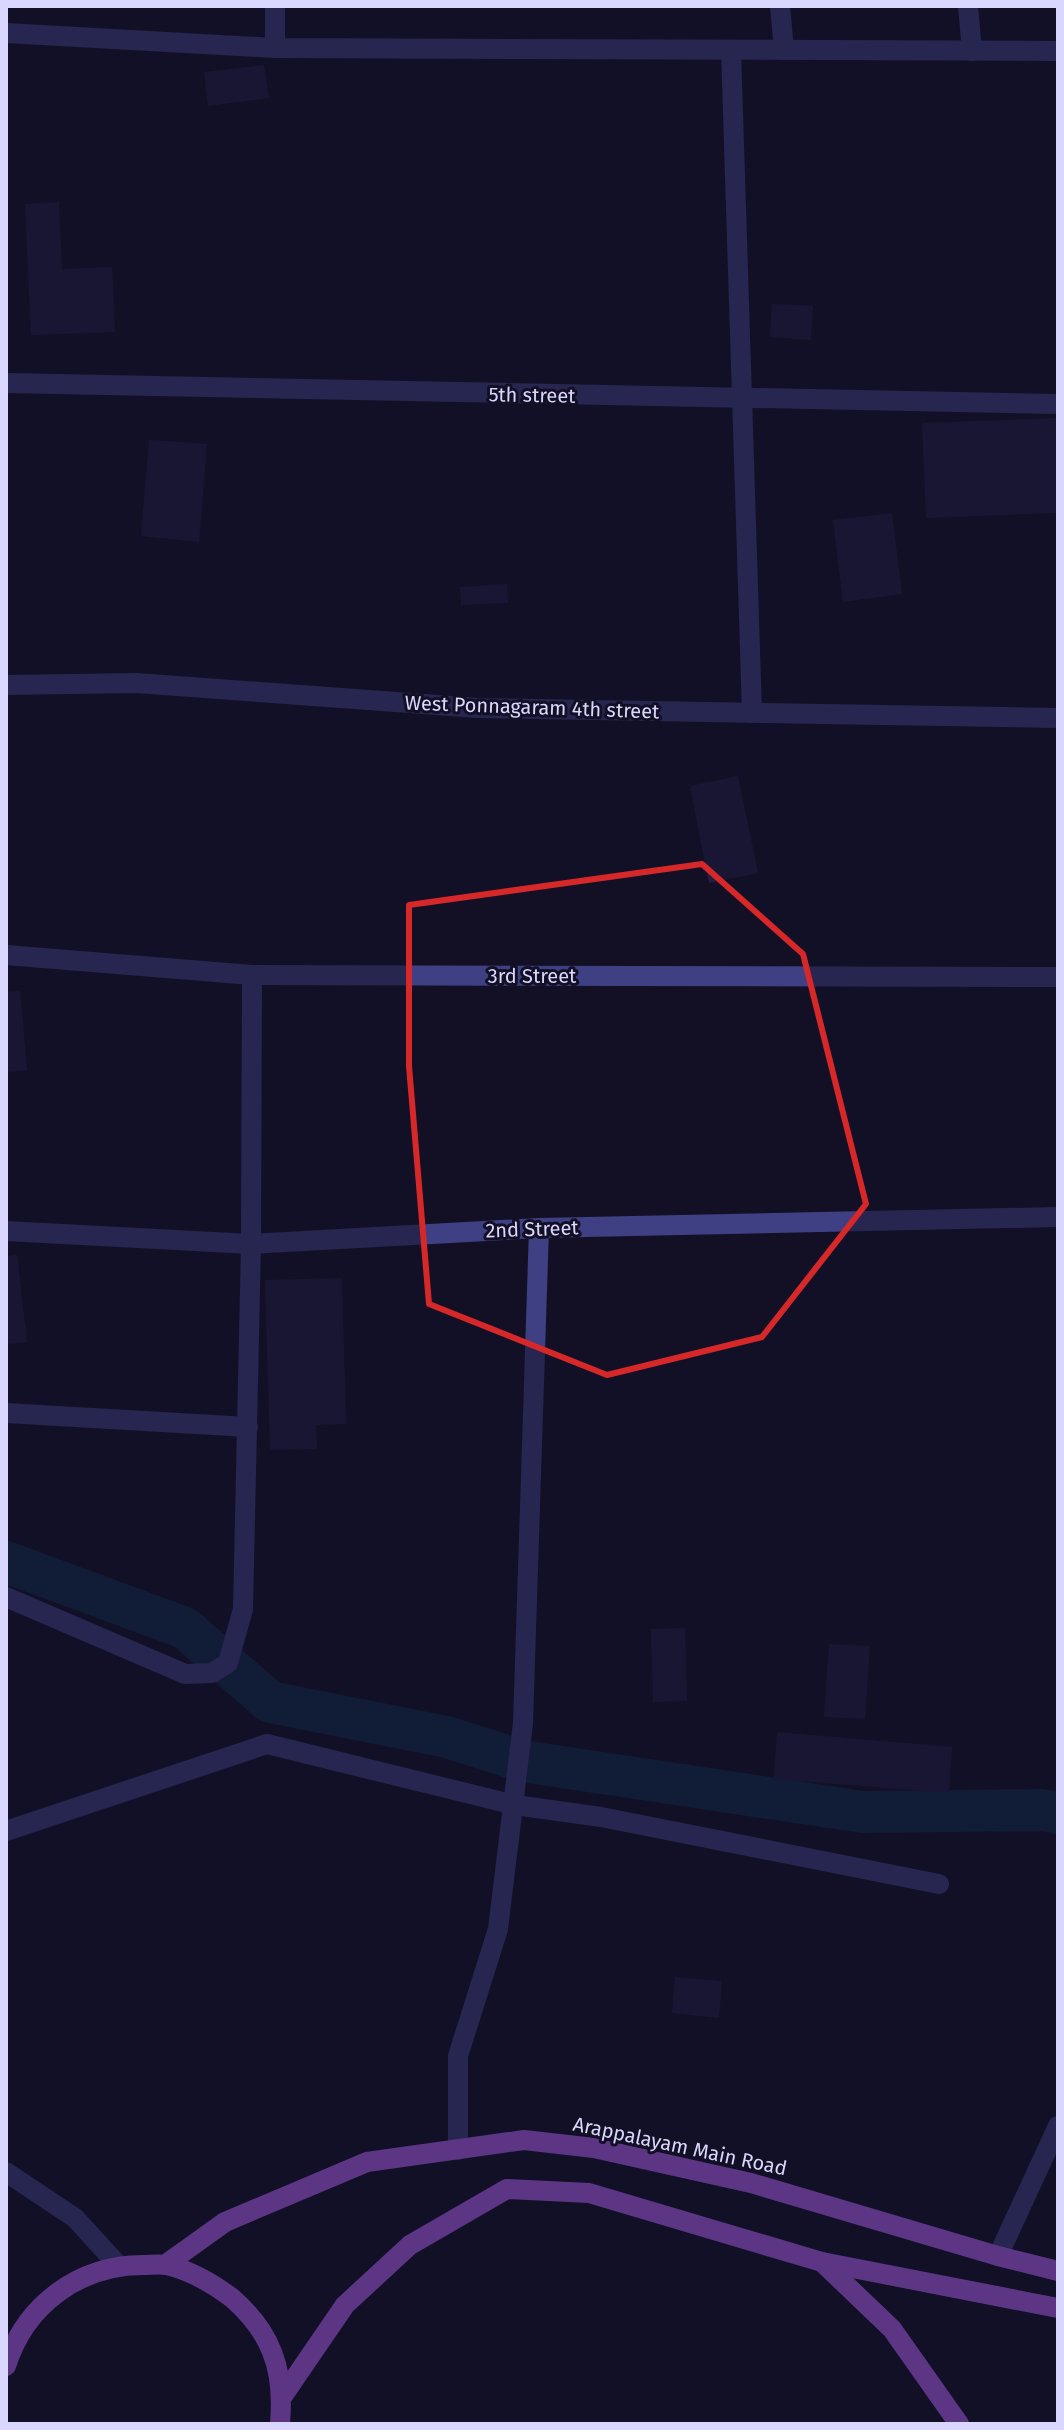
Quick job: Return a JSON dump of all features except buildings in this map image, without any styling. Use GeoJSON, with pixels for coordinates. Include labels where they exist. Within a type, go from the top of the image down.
{"type":"FeatureCollection","features":[{"type":"Feature","properties":{"kind":"main road","name":"Arappalayam Main Road"},"geometry":{"type":"LineString","coordinates":[[165,2265],[225,2222],[367,2162],[524,2140],[594,2148],[751,2183],[1058,2271]]}},
{"type":"Feature","properties":{"kind":"main road"},"geometry":{"type":"LineString","coordinates":[[282,2397],[345,2305],[410,2245],[507,2189],[589,2193],[822,2262],[1058,2308]]}},
{"type":"Feature","properties":{"kind":"main road"},"geometry":{"type":"LineString","coordinates":[[822,2262],[892,2329],[959,2424]]}},
{"type":"Feature","properties":{"kind":"main road"},"geometry":{"type":"LineString","coordinates":[[8,2350],[37,2309],[74,2280],[118,2265],[165,2265],[210,2281],[247,2311],[272,2351],[282,2397],[280,2424]]}},
{"type":"Feature","properties":{"kind":"street"},"geometry":{"type":"LineString","coordinates":[[275,6],[275,48]]}},
{"type":"Feature","properties":{"kind":"street"},"geometry":{"type":"LineString","coordinates":[[780,6],[784,50]]}},
{"type":"Feature","properties":{"kind":"street"},"geometry":{"type":"LineString","coordinates":[[968,6],[972,51]]}},
{"type":"Feature","properties":{"kind":"street"},"geometry":{"type":"LineString","coordinates":[[6,33],[275,48],[1058,51]]}},
{"type":"Feature","properties":{"kind":"street"},"geometry":{"type":"LineString","coordinates":[[731,50],[752,713]]}},
{"type":"Feature","properties":{"kind":"street","name":"5th street"},"geometry":{"type":"LineString","coordinates":[[6,383],[1058,404]]}},
{"type":"Feature","properties":{"kind":"street","name":"West Ponnagaram 4th street"},"geometry":{"type":"LineString","coordinates":[[6,685],[136,683],[478,708],[1058,718]]}},
{"type":"Feature","properties":{"kind":"street","name":"3rd Street"},"geometry":{"type":"LineString","coordinates":[[6,955],[252,975],[1058,977]]}},
{"type":"Feature","properties":{"kind":"street"},"geometry":{"type":"LineString","coordinates":[[6,1597],[185,1674],[220,1668],[243,1609],[251,1244],[252,975]]}},
{"type":"Feature","properties":{"kind":"street","name":"2nd Street"},"geometry":{"type":"LineString","coordinates":[[6,1231],[251,1244],[539,1228],[1058,1217]]}},
{"type":"Feature","properties":{"kind":"street"},"geometry":{"type":"LineString","coordinates":[[458,2150],[458,2056],[498,1929],[523,1723],[539,1228]]}},
{"type":"Feature","properties":{"kind":"street"},"geometry":{"type":"LineString","coordinates":[[6,1413],[248,1427]]}},
{"type":"Feature","properties":{"kind":"street"},"geometry":{"type":"LineString","coordinates":[[6,1831],[267,1744],[515,1805],[601,1817],[939,1884]]}},
{"type":"Feature","properties":{"kind":"street"},"geometry":{"type":"LineString","coordinates":[[998,2256],[1058,2126]]}},
{"type":"Feature","properties":{"kind":"street"},"geometry":{"type":"LineString","coordinates":[[6,2172],[75,2218],[118,2265]]}},
{"type":"Feature","properties":{"kind":"highlighted area"},"geometry":{"type":"Polygon","coordinates":[[[702,864],[803,954],[866,1204],[762,1337],[607,1375],[429,1304],[409,1066],[409,905],[702,864]]]}},
{"type":"Feature","properties":{"kind":"waterway"},"geometry":{"type":"LineString","coordinates":[[6,1562],[185,1628],[270,1702],[447,1737],[522,1761],[863,1812],[1043,1810],[1058,1813]]}}]}
